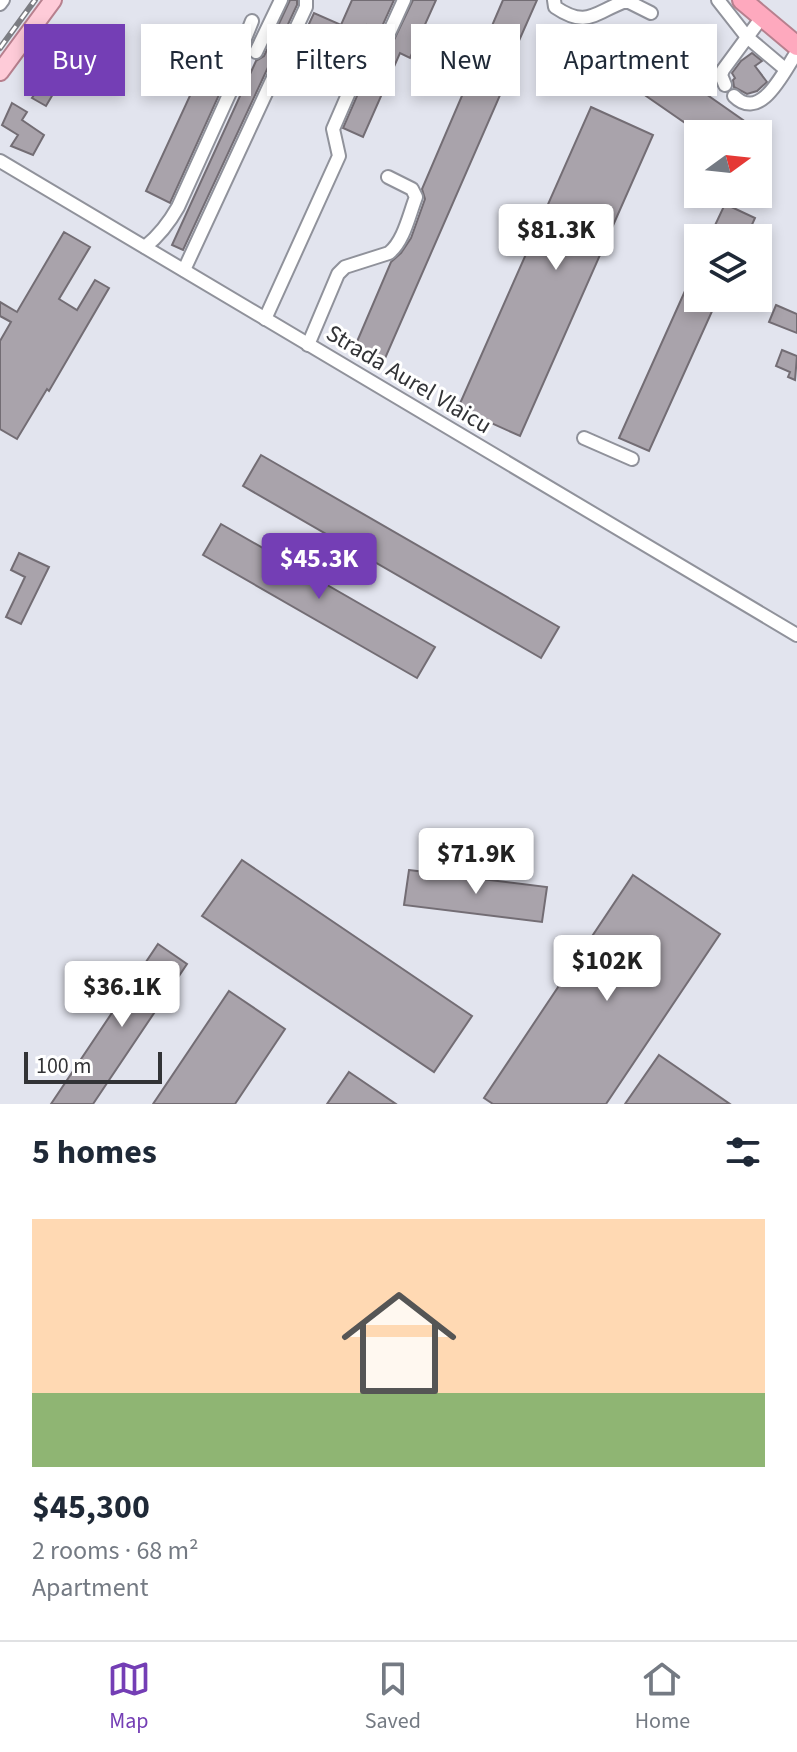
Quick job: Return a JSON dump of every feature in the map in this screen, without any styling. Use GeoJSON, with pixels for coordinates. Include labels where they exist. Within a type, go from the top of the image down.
{"type":"FeatureCollection","features":[{"type":"Feature","properties":{"kind":"highway"},"geometry":{"type":"LineString","coordinates":[[749,4],[797,33]]}},
{"type":"Feature","properties":{"kind":"highway"},"geometry":{"type":"LineString","coordinates":[[749,4],[797,49]]}},
{"type":"Feature","properties":{"kind":"main road"},"geometry":{"type":"LineString","coordinates":[[0,72],[53,0]]}},
{"type":"Feature","properties":{"kind":"street"},"geometry":{"type":"LineString","coordinates":[[256,52],[281,0]]}},
{"type":"Feature","properties":{"kind":"street"},"geometry":{"type":"LineString","coordinates":[[184,270],[306,7],[306,0]]}},
{"type":"Feature","properties":{"kind":"street"},"geometry":{"type":"LineString","coordinates":[[265,319],[339,156],[333,129],[369,46],[385,39],[404,0]]}},
{"type":"Feature","properties":{"kind":"street"},"geometry":{"type":"LineString","coordinates":[[554,0],[558,10],[584,19],[623,2],[651,13]]}},
{"type":"Feature","properties":{"kind":"street"},"geometry":{"type":"LineString","coordinates":[[718,0],[747,37],[785,69]]}},
{"type":"Feature","properties":{"kind":"street"},"geometry":{"type":"LineString","coordinates":[[725,85],[721,75],[723,70],[747,37],[749,4]]}},
{"type":"Feature","properties":{"kind":"street"},"geometry":{"type":"LineString","coordinates":[[145,247],[168,224],[178,207],[237,77],[236,61],[252,21]]}},
{"type":"Feature","properties":{"kind":"street"},"geometry":{"type":"LineString","coordinates":[[734,96],[741,104],[748,106],[769,94],[797,49]]}},
{"type":"Feature","properties":{"kind":"street","name":"Strada Aurel Vlaicu"},"geometry":{"type":"LineString","coordinates":[[0,161],[797,635]]}},
{"type":"Feature","properties":{"kind":"street"},"geometry":{"type":"LineString","coordinates":[[308,345],[338,274],[345,267],[389,253],[400,239],[416,197],[412,189],[388,177]]}},
{"type":"Feature","properties":{"kind":"street"},"geometry":{"type":"LineString","coordinates":[[584,438],[632,459]]}},
{"type":"Feature","properties":{"kind":"building"},"geometry":{"type":"Polygon","coordinates":[[[290,0],[297,0],[288,24],[279,24],[290,0]]]}},
{"type":"Feature","properties":{"kind":"building"},"geometry":{"type":"Polygon","coordinates":[[[352,0],[394,0],[383,24],[341,24],[352,0]]]}},
{"type":"Feature","properties":{"kind":"building"},"geometry":{"type":"Polygon","coordinates":[[[413,0],[436,0],[425,24],[411,24],[410,58],[400,53],[395,64],[395,38],[413,0]]]}},
{"type":"Feature","properties":{"kind":"building"},"geometry":{"type":"Polygon","coordinates":[[[503,0],[537,0],[520,38],[520,24],[493,24],[503,0]]]}},
{"type":"Feature","properties":{"kind":"building"},"geometry":{"type":"Polygon","coordinates":[[[314,13],[339,24],[309,24],[314,13]]]}},
{"type":"Feature","properties":{"kind":"building"},"geometry":{"type":"Polygon","coordinates":[[[267,50],[267,69],[183,250],[172,245],[240,96],[251,96],[251,72],[256,61],[267,50]]]}},
{"type":"Feature","properties":{"kind":"building"},"geometry":{"type":"Polygon","coordinates":[[[752,53],[762,61],[755,66],[767,82],[757,91],[747,94],[734,87],[732,73],[752,53]]]}},
{"type":"Feature","properties":{"kind":"building"},"geometry":{"type":"Polygon","coordinates":[[[33,96],[52,96],[46,106],[32,98],[33,96]]]}},
{"type":"Feature","properties":{"kind":"building"},"geometry":{"type":"Polygon","coordinates":[[[190,96],[218,96],[170,203],[146,191],[190,96]]]}},
{"type":"Feature","properties":{"kind":"building"},"geometry":{"type":"Polygon","coordinates":[[[357,96],[381,96],[363,137],[343,128],[357,96]]]}},
{"type":"Feature","properties":{"kind":"building"},"geometry":{"type":"Polygon","coordinates":[[[462,96],[500,96],[383,363],[353,351],[391,262],[411,238],[425,199],[422,189],[462,96]]]}},
{"type":"Feature","properties":{"kind":"building"},"geometry":{"type":"Polygon","coordinates":[[[646,96],[709,96],[743,120],[684,120],[646,96]]]}},
{"type":"Feature","properties":{"kind":"building"},"geometry":{"type":"Polygon","coordinates":[[[12,103],[27,112],[22,120],[44,135],[33,155],[11,146],[18,135],[2,125],[12,103]]]}},
{"type":"Feature","properties":{"kind":"building"},"geometry":{"type":"Polygon","coordinates":[[[591,107],[653,135],[520,436],[458,408],[591,107]]]}},
{"type":"Feature","properties":{"kind":"building"},"geometry":{"type":"Polygon","coordinates":[[[723,208],[734,208],[755,218],[752,224],[716,224],[723,208]]]}},
{"type":"Feature","properties":{"kind":"building"},"geometry":{"type":"Polygon","coordinates":[[[64,232],[90,247],[59,299],[77,310],[95,280],[109,288],[17,439],[0,429],[0,341],[11,322],[0,316],[0,302],[17,312],[64,232]]]}},
{"type":"Feature","properties":{"kind":"building"},"geometry":{"type":"Polygon","coordinates":[[[684,293],[684,312],[712,312],[649,451],[619,438],[684,293]]]}},
{"type":"Feature","properties":{"kind":"building"},"geometry":{"type":"Polygon","coordinates":[[[776,305],[797,314],[797,333],[769,322],[776,305]]]}},
{"type":"Feature","properties":{"kind":"building"},"geometry":{"type":"Polygon","coordinates":[[[782,350],[797,356],[795,380],[788,377],[790,372],[776,366],[782,350]]]}},
{"type":"Feature","properties":{"kind":"building"},"geometry":{"type":"Polygon","coordinates":[[[261,455],[559,627],[541,658],[243,486],[261,455]]]}},
{"type":"Feature","properties":{"kind":"building"},"geometry":{"type":"Polygon","coordinates":[[[221,524],[435,647],[417,678],[203,555],[221,524]]]}},
{"type":"Feature","properties":{"kind":"building"},"geometry":{"type":"Polygon","coordinates":[[[19,553],[49,567],[21,624],[6,617],[25,577],[11,570],[19,553]]]}},
{"type":"Feature","properties":{"kind":"building"},"geometry":{"type":"Polygon","coordinates":[[[242,860],[472,1016],[434,1072],[202,916],[242,860]]]}},
{"type":"Feature","properties":{"kind":"building"},"geometry":{"type":"Polygon","coordinates":[[[409,870],[547,887],[542,922],[404,905],[409,870]]]}},
{"type":"Feature","properties":{"kind":"building"},"geometry":{"type":"Polygon","coordinates":[[[633,875],[720,934],[606,1104],[493,1104],[484,1098],[633,875]]]}},
{"type":"Feature","properties":{"kind":"building"},"geometry":{"type":"Polygon","coordinates":[[[158,944],[187,964],[93,1104],[51,1104],[158,944]]]}},
{"type":"Feature","properties":{"kind":"building"},"geometry":{"type":"Polygon","coordinates":[[[229,991],[285,1029],[235,1104],[153,1104],[229,991]]]}},
{"type":"Feature","properties":{"kind":"building"},"geometry":{"type":"Polygon","coordinates":[[[659,1055],[730,1104],[625,1104],[659,1055]]]}},
{"type":"Feature","properties":{"kind":"building"},"geometry":{"type":"Polygon","coordinates":[[[349,1072],[396,1104],[327,1104],[349,1072]]]}},
{"type":"Feature","properties":{"kind":"railway"},"geometry":{"type":"LineString","coordinates":[[0,48],[35,0]]}}]}
